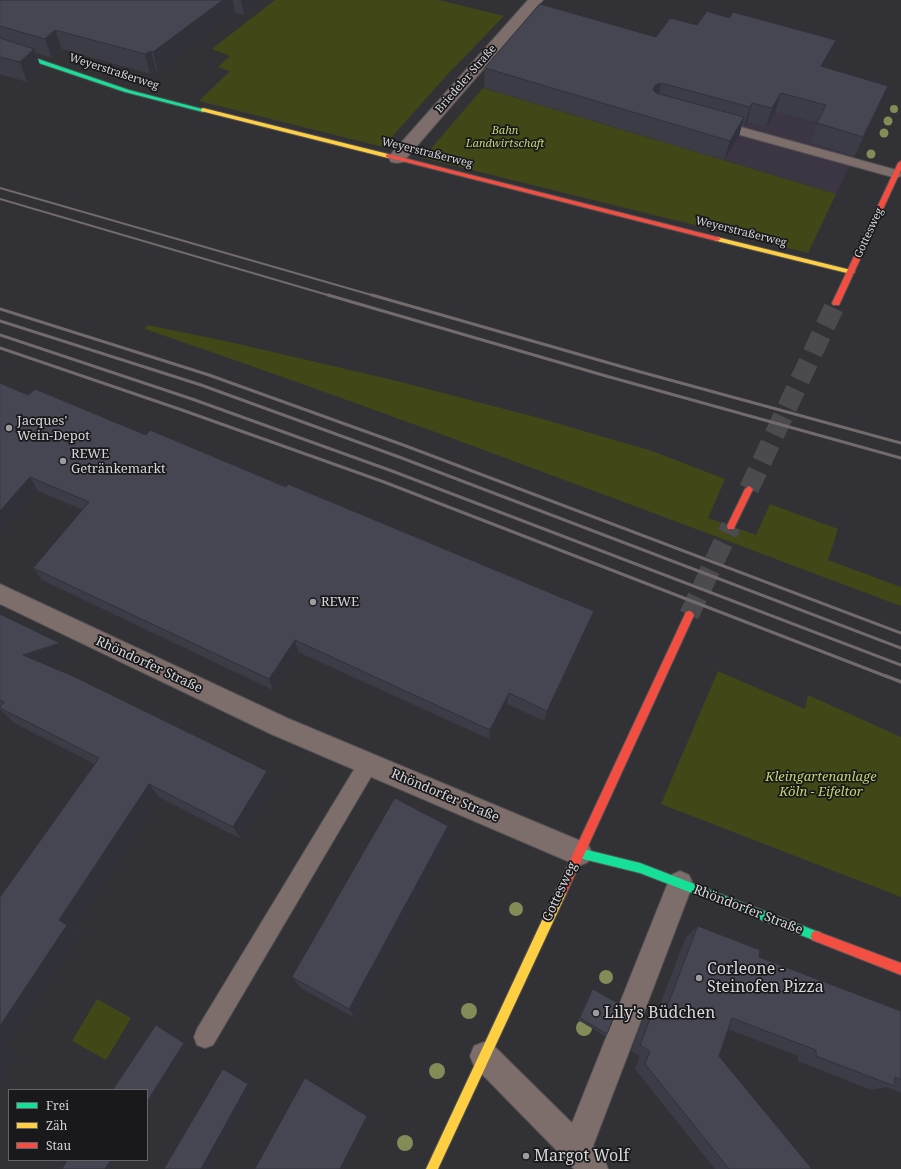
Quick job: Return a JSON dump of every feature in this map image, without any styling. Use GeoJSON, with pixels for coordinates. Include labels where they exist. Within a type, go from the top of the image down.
{"type":"FeatureCollection","features":[{"type":"Feature","properties":{"kind":"street","name":"Briedeler Straße"},"geometry":{"type":"LineString","coordinates":[[397,158],[536,0]]}},
{"type":"Feature","properties":{"kind":"street","name":"Weyerstraßerweg"},"geometry":{"type":"LineString","coordinates":[[0,48],[127,91],[850,272]]}},
{"type":"Feature","properties":{"kind":"street","name":"Gottesweg"},"geometry":{"type":"LineString","coordinates":[[836,303],[898,169]]}},
{"type":"Feature","properties":{"kind":"street"},"geometry":{"type":"LineString","coordinates":[[731,526],[749,488]]}},
{"type":"Feature","properties":{"kind":"street","name":"Rhöndorfer Straße"},"geometry":{"type":"LineString","coordinates":[[2,599],[279,726],[579,853],[640,868],[901,970]]}},
{"type":"Feature","properties":{"kind":"street","name":"Gottesweg"},"geometry":{"type":"LineString","coordinates":[[432,1169],[689,616]]}},
{"type":"Feature","properties":{"kind":"street"},"geometry":{"type":"LineString","coordinates":[[484,1056],[585,1159],[680,884]]}},
{"type":"Feature","properties":{"kind":"lane"},"geometry":{"type":"LineString","coordinates":[[710,122],[898,169]]}},
{"type":"Feature","properties":{"kind":"lane"},"geometry":{"type":"LineString","coordinates":[[205,1037],[368,764]]}},
{"type":"Feature","properties":{"kind":"shaded area"},"geometry":{"type":"Polygon","coordinates":[[[640,73],[864,137],[836,194],[601,123],[640,73]]]}},
{"type":"Feature","properties":{"kind":"green space"},"geometry":{"type":"Polygon","coordinates":[[[275,0],[439,0],[504,16],[446,76],[383,147],[199,101],[230,71],[218,67],[230,56],[212,49],[275,0]]]}},
{"type":"Feature","properties":{"kind":"green space","name":"Bahn Landwirtschaft"},"geometry":{"type":"Polygon","coordinates":[[[483,88],[836,194],[808,253],[423,158],[483,88]]]}},
{"type":"Feature","properties":{"kind":"green space"},"geometry":{"type":"Polygon","coordinates":[[[147,325],[230,342],[397,381],[539,418],[652,451],[725,479],[708,518],[756,535],[770,504],[838,529],[828,560],[901,587],[901,606],[430,430],[145,329],[147,325]]]}},
{"type":"Feature","properties":{"kind":"green space","name":"Kleingartenanlage Köln - Eifeltor"},"geometry":{"type":"Polygon","coordinates":[[[718,671],[805,709],[808,695],[901,737],[901,897],[661,804],[718,671]]]}},
{"type":"Feature","properties":{"kind":"green space"},"geometry":{"type":"Polygon","coordinates":[[[97,999],[131,1018],[106,1060],[72,1041],[97,999]]]}},
{"type":"Feature","properties":{"kind":"building"},"geometry":{"type":"Polygon","coordinates":[[[0,0],[223,0],[153,52],[151,51],[145,54],[55,30],[45,39],[0,26],[0,0]]]}},
{"type":"Feature","properties":{"kind":"building"},"geometry":{"type":"Polygon","coordinates":[[[540,4],[656,37],[670,18],[697,25],[707,11],[729,18],[733,12],[836,40],[821,66],[888,86],[863,137],[817,123],[826,105],[781,93],[772,108],[752,103],[750,107],[661,83],[655,85],[653,90],[656,93],[744,117],[730,141],[485,68],[540,4]]]}},
{"type":"Feature","properties":{"kind":"building"},"geometry":{"type":"Polygon","coordinates":[[[0,38],[34,49],[20,62],[0,57],[0,38]]]}},
{"type":"Feature","properties":{"kind":"building","name":"REWE"},"geometry":{"type":"Polygon","coordinates":[[[0,383],[28,395],[35,389],[146,435],[150,430],[286,487],[288,484],[594,611],[547,711],[509,693],[490,730],[295,640],[269,679],[33,568],[89,502],[30,477],[0,511],[0,383]]]}},
{"type":"Feature","properties":{"kind":"building"},"geometry":{"type":"Polygon","coordinates":[[[0,614],[60,643],[23,655],[73,676],[267,771],[233,827],[149,784],[59,920],[67,925],[0,1026],[0,897],[99,758],[0,708],[4,702],[0,700],[0,614]]]}},
{"type":"Feature","properties":{"kind":"building"},"geometry":{"type":"Polygon","coordinates":[[[395,798],[448,826],[349,1009],[292,977],[395,798]]]}},
{"type":"Feature","properties":{"kind":"building"},"geometry":{"type":"Polygon","coordinates":[[[698,926],[760,950],[759,957],[901,1011],[901,1080],[895,1077],[894,1086],[816,1056],[816,1050],[732,1018],[719,1056],[812,1169],[729,1169],[645,1064],[650,1051],[640,1045],[652,1014],[662,1019],[698,926]]]}},
{"type":"Feature","properties":{"kind":"building","name":"Lily's Büdchen"},"geometry":{"type":"Polygon","coordinates":[[[593,989],[619,1004],[607,1034],[580,1018],[593,989]]]}},
{"type":"Feature","properties":{"kind":"building"},"geometry":{"type":"Polygon","coordinates":[[[156,1025],[184,1043],[148,1100],[148,1089],[114,1089],[156,1025]]]}},
{"type":"Feature","properties":{"kind":"building"},"geometry":{"type":"Polygon","coordinates":[[[223,1069],[248,1084],[201,1169],[164,1169],[223,1069]]]}},
{"type":"Feature","properties":{"kind":"building"},"geometry":{"type":"Polygon","coordinates":[[[305,1078],[367,1116],[340,1169],[255,1169],[305,1078]]]}},
{"type":"Feature","properties":{"kind":"building"},"geometry":{"type":"Polygon","coordinates":[[[67,1161],[110,1161],[105,1169],[62,1169],[67,1161]]]}},
{"type":"Feature","properties":{"kind":"tunnel"},"geometry":{"type":"LineString","coordinates":[[749,489],[836,303]]}},
{"type":"Feature","properties":{"kind":"tunnel"},"geometry":{"type":"LineString","coordinates":[[689,615],[731,526]]}},
{"type":"Feature","properties":{"kind":"railway"},"geometry":{"type":"LineString","coordinates":[[0,188],[375,296]]}},
{"type":"Feature","properties":{"kind":"railway"},"geometry":{"type":"LineString","coordinates":[[0,199],[331,296]]}},
{"type":"Feature","properties":{"kind":"railway"},"geometry":{"type":"LineString","coordinates":[[328,295],[606,376],[901,458]]}},
{"type":"Feature","properties":{"kind":"railway"},"geometry":{"type":"LineString","coordinates":[[372,295],[637,371],[901,443]]}},
{"type":"Feature","properties":{"kind":"railway"},"geometry":{"type":"LineString","coordinates":[[0,309],[209,375],[406,446],[901,633]]}},
{"type":"Feature","properties":{"kind":"railway"},"geometry":{"type":"LineString","coordinates":[[0,321],[201,385],[399,457],[901,648]]}},
{"type":"Feature","properties":{"kind":"railway"},"geometry":{"type":"LineString","coordinates":[[0,335],[192,399],[392,471],[901,665]]}},
{"type":"Feature","properties":{"kind":"railway"},"geometry":{"type":"LineString","coordinates":[[0,348],[182,410],[384,482],[888,677]]}},
{"type":"Feature","properties":{"kind":"railway"},"geometry":{"type":"LineString","coordinates":[[886,676],[901,682]]}},
{"type":"Feature","properties":{"kind":"traffic: fast"},"geometry":{"type":"LineString","coordinates":[[0,48],[127,91],[203,110]]}},
{"type":"Feature","properties":{"kind":"traffic: fast"},"geometry":{"type":"LineString","coordinates":[[579,853],[640,868],[816,936]]}},
{"type":"Feature","properties":{"kind":"traffic: slow"},"geometry":{"type":"LineString","coordinates":[[203,110],[388,156]]}},
{"type":"Feature","properties":{"kind":"traffic: slow"},"geometry":{"type":"LineString","coordinates":[[717,239],[851,272]]}},
{"type":"Feature","properties":{"kind":"traffic: slow"},"geometry":{"type":"LineString","coordinates":[[432,1169],[562,890]]}},
{"type":"Feature","properties":{"kind":"traffic: jam"},"geometry":{"type":"LineString","coordinates":[[388,156],[717,239]]}},
{"type":"Feature","properties":{"kind":"traffic: jam"},"geometry":{"type":"LineString","coordinates":[[836,303],[901,163]]}},
{"type":"Feature","properties":{"kind":"traffic: jam"},"geometry":{"type":"LineString","coordinates":[[731,526],[749,489]]}},
{"type":"Feature","properties":{"kind":"traffic: jam"},"geometry":{"type":"LineString","coordinates":[[562,890],[689,615]]}},
{"type":"Feature","properties":{"kind":"traffic: jam"},"geometry":{"type":"LineString","coordinates":[[816,936],[901,969]]}},
{"type":"Feature","properties":{"kind":"place","name":"Jacques' Wein-Depot"},"geometry":{"type":"Point","coordinates":[9,428]}},
{"type":"Feature","properties":{"kind":"place","name":"REWE Getränkemarkt"},"geometry":{"type":"Point","coordinates":[63,461]}},
{"type":"Feature","properties":{"kind":"place","name":"REWE"},"geometry":{"type":"Point","coordinates":[313,602]}},
{"type":"Feature","properties":{"kind":"place","name":"Corleone - Steinofen Pizza"},"geometry":{"type":"Point","coordinates":[699,978]}},
{"type":"Feature","properties":{"kind":"place","name":"Lily's Büdchen"},"geometry":{"type":"Point","coordinates":[596,1013]}},
{"type":"Feature","properties":{"kind":"place","name":"Margot Wolf"},"geometry":{"type":"Point","coordinates":[526,1156]}}]}
